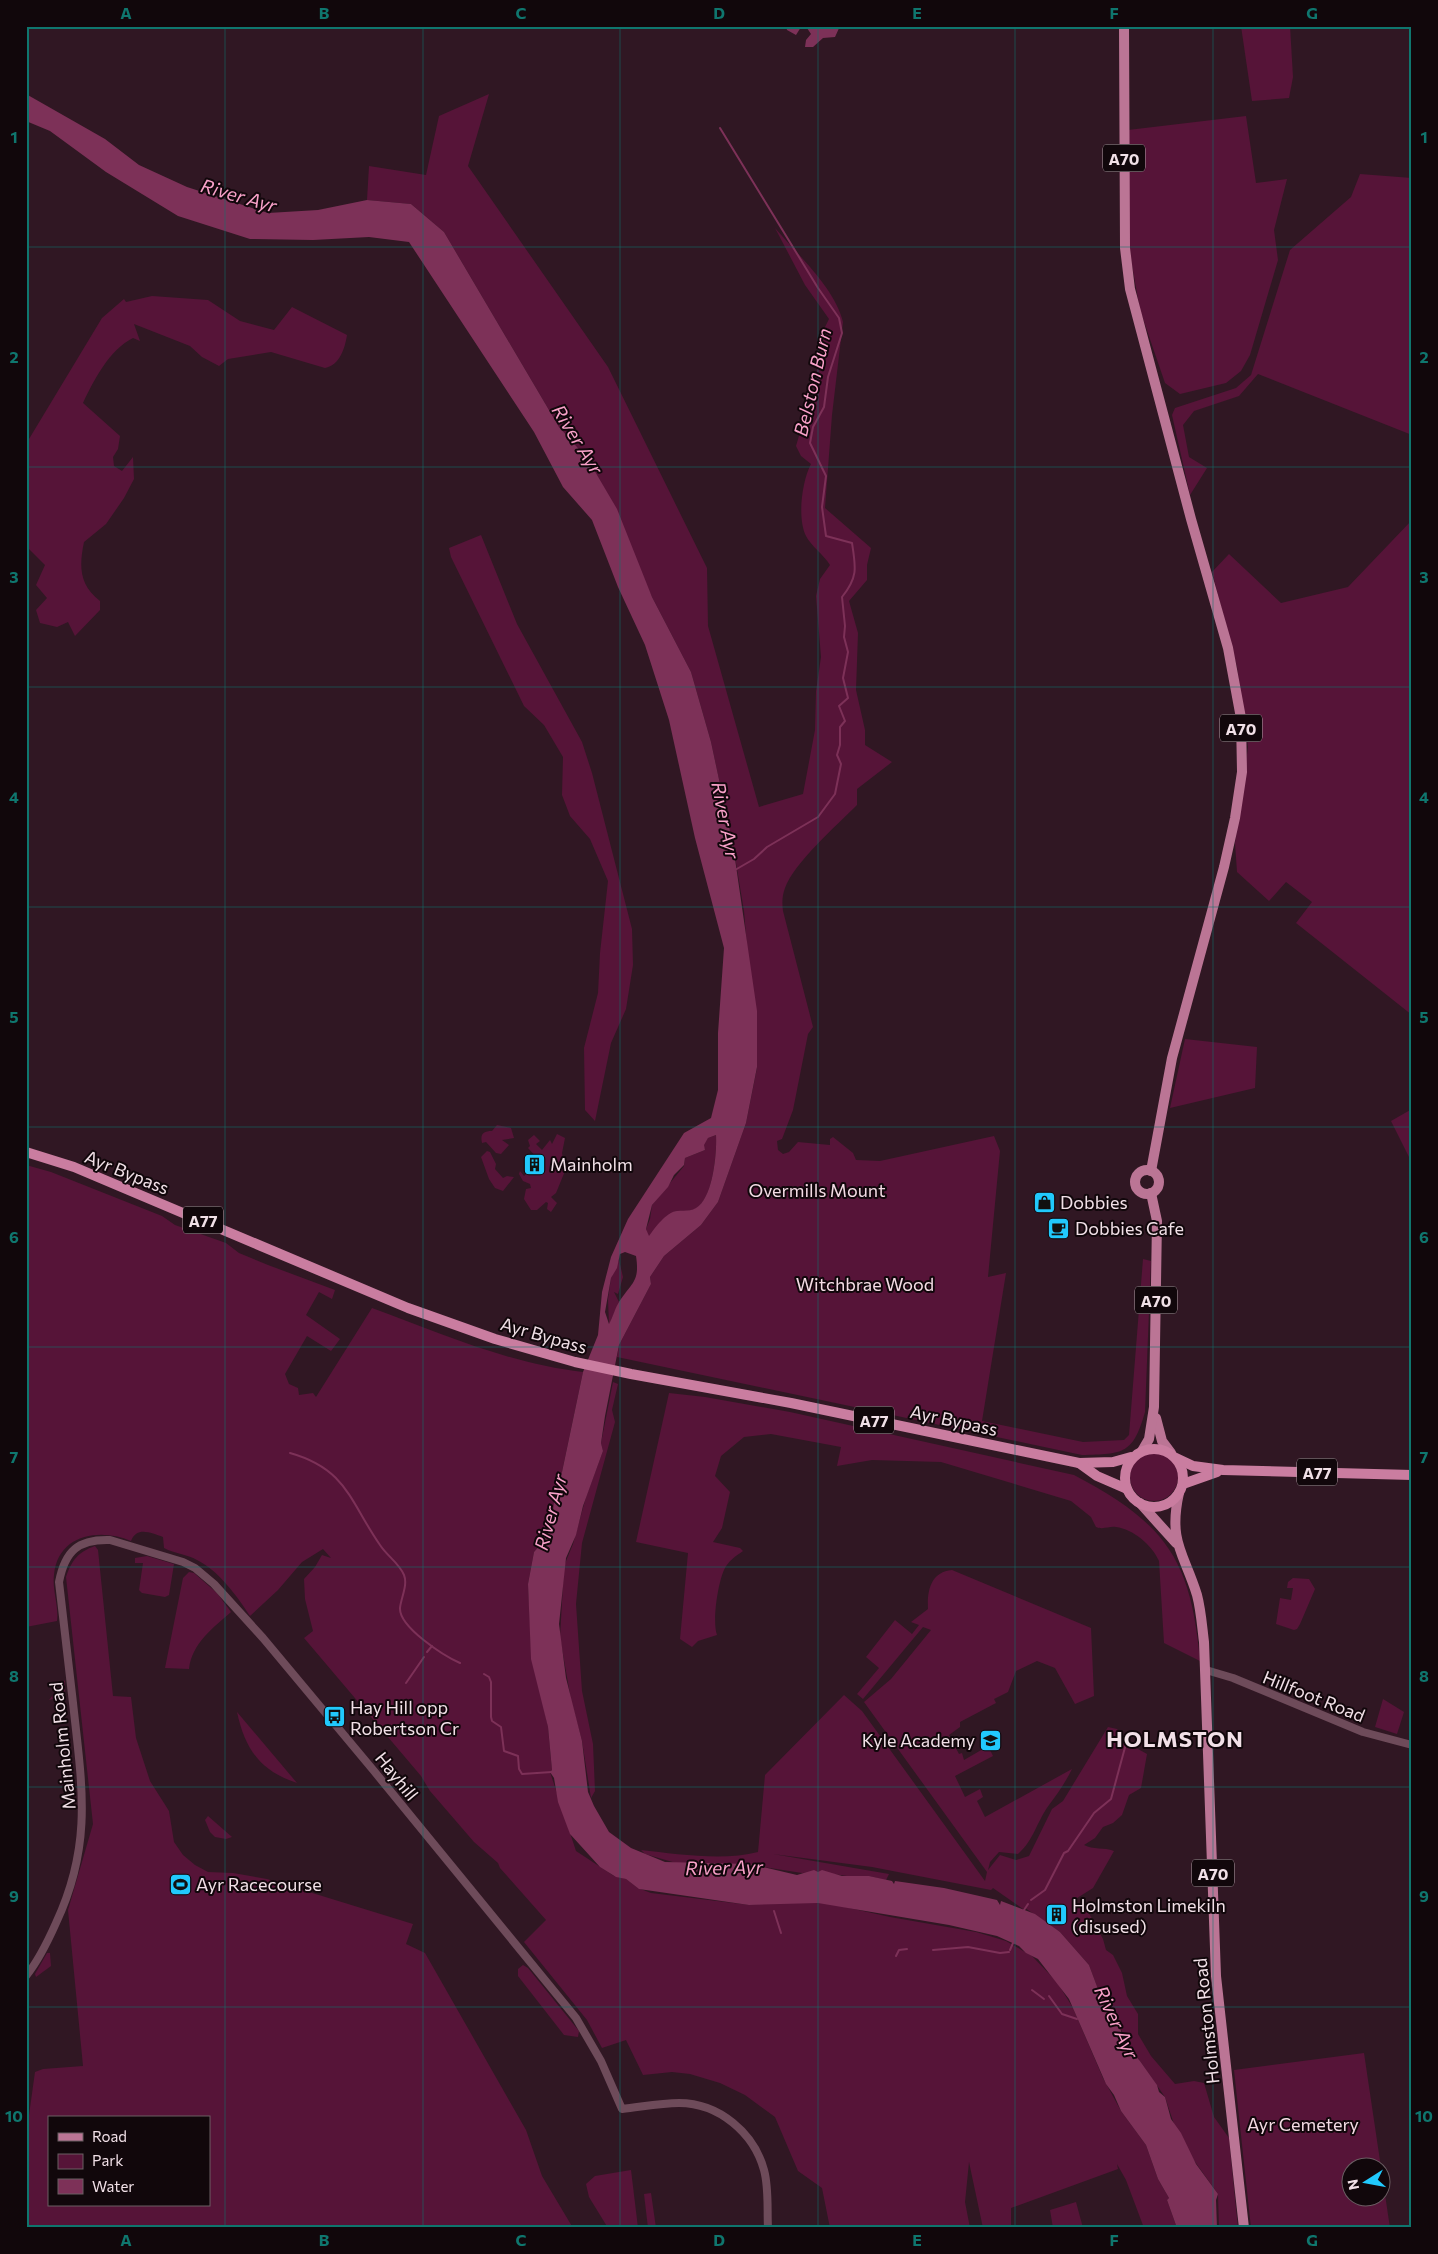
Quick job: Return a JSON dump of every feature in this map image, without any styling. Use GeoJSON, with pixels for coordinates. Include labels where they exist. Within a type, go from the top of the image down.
{"type":"FeatureCollection","features":[{"type":"Feature","properties":{"kind":"highway","name":"Ayr Bypass"},"geometry":{"type":"LineString","coordinates":[[26,1152],[74,1167],[408,1308],[496,1339],[575,1362],[791,1403],[1079,1463],[1113,1462],[1132,1456]]}},
{"type":"Feature","properties":{"kind":"highway","name":"A77"},"geometry":{"type":"LineString","coordinates":[[1132,1456],[1155,1448],[1193,1466],[1223,1470],[1412,1475]]}},
{"type":"Feature","properties":{"kind":"highway"},"geometry":{"type":"LineString","coordinates":[[1127,1489],[1125,1475],[1132,1456]]}},
{"type":"Feature","properties":{"kind":"highway"},"geometry":{"type":"LineString","coordinates":[[1173,1456],[1182,1470],[1181,1489]]}},
{"type":"Feature","properties":{"kind":"highway","name":"Ayr Bypass"},"geometry":{"type":"LineString","coordinates":[[1079,1463],[1096,1476],[1127,1489]]}},
{"type":"Feature","properties":{"kind":"highway","name":"A77"},"geometry":{"type":"LineString","coordinates":[[1127,1489],[1140,1504],[1162,1506],[1172,1501],[1181,1489],[1223,1470]]}},
{"type":"Feature","properties":{"kind":"main road","name":"A70"},"geometry":{"type":"LineString","coordinates":[[1124,26],[1125,248],[1130,288],[1191,519],[1228,648],[1241,718],[1242,772],[1235,818],[1224,868],[1172,1058],[1151,1171],[1157,1175],[1159,1181],[1157,1188],[1152,1192],[1157,1221],[1154,1407],[1149,1439],[1142,1451]]}},
{"type":"Feature","properties":{"kind":"main road"},"geometry":{"type":"LineString","coordinates":[[1151,1171],[1141,1172],[1136,1181],[1142,1192],[1152,1192]]}},
{"type":"Feature","properties":{"kind":"main road","name":"A70"},"geometry":{"type":"LineString","coordinates":[[1154,1407],[1160,1435],[1173,1456]]}},
{"type":"Feature","properties":{"kind":"main road","name":"A70"},"geometry":{"type":"LineString","coordinates":[[1177,1544],[1174,1525],[1181,1489]]}},
{"type":"Feature","properties":{"kind":"main road","name":"A70"},"geometry":{"type":"LineString","coordinates":[[1140,1504],[1177,1544]]}},
{"type":"Feature","properties":{"kind":"main road","name":"Holmston Road"},"geometry":{"type":"LineString","coordinates":[[1177,1544],[1197,1596],[1206,1670],[1216,1967],[1244,2228]]}},
{"type":"Feature","properties":{"kind":"street","name":"Hayhill"},"geometry":{"type":"LineString","coordinates":[[85,1543],[110,1540],[183,1562],[195,1568],[214,1584],[349,1742],[576,2018],[601,2062],[622,2109],[680,2103],[712,2110],[737,2126],[751,2142],[764,2172],[768,2228]]}},
{"type":"Feature","properties":{"kind":"street","name":"Mainholm Road"},"geometry":{"type":"LineString","coordinates":[[26,1976],[48,1940],[70,1894],[80,1854],[84,1816],[82,1776],[59,1582],[62,1565],[69,1553],[85,1543]]}},
{"type":"Feature","properties":{"kind":"street","name":"Hillfoot Road"},"geometry":{"type":"LineString","coordinates":[[1206,1670],[1233,1678],[1363,1732],[1412,1745]]}},
{"type":"Feature","properties":{"kind":"green space"},"geometry":{"type":"Polygon","coordinates":[[[1241,26],[1290,26],[1293,77],[1289,98],[1252,101],[1241,26]]]}},
{"type":"Feature","properties":{"kind":"green space","name":"Witchbrae Wood"},"geometry":{"type":"Polygon","coordinates":[[[489,94],[468,166],[608,367],[707,568],[708,626],[759,807],[803,794],[815,730],[816,691],[821,657],[816,596],[820,579],[830,565],[808,540],[803,528],[801,510],[803,490],[811,464],[801,456],[796,446],[806,412],[813,400],[814,380],[821,355],[823,331],[829,319],[805,285],[775,228],[824,284],[839,309],[843,322],[832,415],[825,508],[871,548],[867,565],[867,580],[849,601],[858,633],[856,690],[865,730],[865,745],[892,762],[857,789],[857,805],[806,856],[790,878],[784,891],[782,900],[783,911],[813,1027],[808,1034],[793,1110],[782,1139],[777,1141],[778,1150],[783,1154],[789,1152],[798,1142],[830,1145],[830,1139],[833,1137],[853,1153],[856,1160],[880,1161],[994,1136],[1000,1151],[988,1277],[1006,1273],[982,1421],[1083,1442],[1124,1440],[1129,1435],[1143,1259],[1151,1261],[1145,1412],[1136,1436],[1125,1449],[1108,1454],[1082,1455],[617,1357],[619,1345],[651,1284],[650,1277],[664,1256],[701,1225],[718,1202],[746,1123],[757,1068],[744,911],[733,845],[711,742],[691,672],[652,597],[587,458],[559,427],[444,232],[411,204],[367,200],[369,166],[426,175],[439,116],[489,94]]]}},
{"type":"Feature","properties":{"kind":"green space"},"geometry":{"type":"Polygon","coordinates":[[[1246,116],[1256,183],[1287,179],[1274,230],[1278,260],[1250,355],[1241,371],[1226,383],[1180,394],[1165,383],[1140,310],[1131,260],[1128,227],[1128,130],[1246,116]]]}},
{"type":"Feature","properties":{"kind":"green space"},"geometry":{"type":"Polygon","coordinates":[[[1360,174],[1412,178],[1412,435],[1258,374],[1239,396],[1194,411],[1183,425],[1189,457],[1207,468],[1190,495],[1172,415],[1175,408],[1236,388],[1251,375],[1290,250],[1351,197],[1360,174]]]}},
{"type":"Feature","properties":{"kind":"green space"},"geometry":{"type":"Polygon","coordinates":[[[152,296],[208,300],[240,321],[274,330],[292,307],[347,335],[346,340],[338,360],[325,368],[271,352],[228,359],[219,366],[202,357],[190,346],[134,324],[140,341],[133,338],[117,350],[97,375],[83,403],[120,436],[118,449],[113,457],[114,466],[122,471],[133,457],[134,479],[124,498],[106,524],[84,542],[81,559],[82,574],[88,588],[100,601],[100,610],[75,636],[68,622],[57,627],[40,623],[36,610],[47,598],[36,585],[45,565],[26,546],[26,447],[102,318],[124,299],[126,302],[152,296]]]}},
{"type":"Feature","properties":{"kind":"green space"},"geometry":{"type":"Polygon","coordinates":[[[1412,520],[1412,1015],[1296,923],[1312,902],[1286,882],[1269,901],[1237,872],[1235,843],[1248,747],[1237,667],[1212,572],[1229,554],[1281,603],[1348,587],[1412,520]]]}},
{"type":"Feature","properties":{"kind":"green space"},"geometry":{"type":"Polygon","coordinates":[[[481,535],[517,624],[582,742],[592,773],[632,929],[633,965],[626,1009],[611,1043],[595,1121],[585,1110],[584,1048],[598,993],[600,953],[608,881],[590,839],[570,816],[562,795],[563,757],[544,725],[524,706],[451,557],[449,548],[481,535]]]}},
{"type":"Feature","properties":{"kind":"green space"},"geometry":{"type":"Polygon","coordinates":[[[1185,1039],[1257,1047],[1255,1088],[1170,1108],[1185,1039]]]}},
{"type":"Feature","properties":{"kind":"green space"},"geometry":{"type":"Polygon","coordinates":[[[1412,1109],[1412,1163],[1391,1121],[1412,1109]]]}},
{"type":"Feature","properties":{"kind":"green space"},"geometry":{"type":"Polygon","coordinates":[[[497,1125],[511,1128],[514,1138],[502,1140],[509,1145],[501,1154],[496,1153],[486,1142],[482,1143],[481,1140],[483,1134],[492,1131],[497,1125]]]}},
{"type":"Feature","properties":{"kind":"green space"},"geometry":{"type":"Polygon","coordinates":[[[557,1134],[565,1138],[562,1153],[565,1171],[556,1193],[551,1197],[557,1203],[551,1212],[547,1209],[548,1203],[546,1202],[537,1210],[531,1210],[524,1199],[526,1189],[531,1188],[530,1184],[523,1181],[519,1174],[520,1171],[524,1176],[530,1170],[533,1174],[541,1166],[537,1162],[539,1160],[528,1148],[530,1146],[528,1140],[534,1135],[540,1141],[536,1144],[542,1150],[550,1140],[552,1144],[557,1134]]]}},
{"type":"Feature","properties":{"kind":"green space"},"geometry":{"type":"Polygon","coordinates":[[[716,1135],[713,1175],[706,1196],[701,1204],[693,1210],[675,1211],[649,1238],[646,1229],[652,1205],[684,1166],[685,1158],[705,1150],[703,1145],[708,1138],[716,1135]]]}},
{"type":"Feature","properties":{"kind":"green space"},"geometry":{"type":"Polygon","coordinates":[[[487,1151],[490,1152],[496,1164],[495,1169],[503,1178],[507,1176],[514,1177],[503,1191],[495,1188],[489,1179],[481,1157],[487,1151]]]}},
{"type":"Feature","properties":{"kind":"green space"},"geometry":{"type":"Polygon","coordinates":[[[26,1165],[51,1172],[162,1216],[175,1225],[226,1243],[239,1253],[335,1290],[332,1299],[319,1292],[306,1315],[340,1339],[331,1351],[307,1336],[285,1374],[289,1384],[298,1388],[299,1395],[313,1393],[316,1397],[372,1308],[502,1355],[556,1368],[583,1372],[555,1505],[547,1519],[540,1545],[534,1552],[528,1584],[531,1645],[548,1727],[552,1770],[550,1772],[576,1851],[614,1876],[626,1879],[638,1888],[651,1893],[750,1905],[809,1899],[890,1917],[976,1932],[1006,1941],[1032,1956],[1057,1982],[1073,2008],[1103,2078],[1121,2111],[1146,2145],[1158,2179],[1169,2198],[1167,2200],[1177,2228],[1144,2228],[1126,2180],[1117,2164],[1118,2169],[1011,2208],[1011,2228],[983,2228],[969,2162],[965,2202],[970,2228],[830,2228],[822,2188],[798,2171],[775,2117],[745,2095],[720,2083],[690,2074],[672,2072],[643,2075],[626,2040],[602,2048],[587,2020],[524,1942],[546,1920],[500,1868],[498,1863],[474,1842],[430,1791],[421,1776],[304,1638],[313,1631],[305,1599],[304,1579],[315,1567],[322,1555],[331,1558],[323,1549],[302,1562],[278,1590],[250,1616],[220,1577],[193,1558],[164,1548],[163,1537],[141,1532],[137,1533],[131,1541],[106,1535],[82,1538],[72,1543],[63,1551],[57,1561],[54,1581],[57,1621],[26,1627],[26,1165]]]}},
{"type":"Feature","properties":{"kind":"green space"},"geometry":{"type":"Polygon","coordinates":[[[619,1260],[623,1277],[618,1294],[614,1292],[619,1302],[609,1325],[608,1299],[611,1278],[619,1260]]]}},
{"type":"Feature","properties":{"kind":"green space"},"geometry":{"type":"Polygon","coordinates":[[[613,1382],[618,1384],[612,1410],[615,1422],[582,1543],[576,1604],[582,1691],[593,1744],[595,1791],[591,1798],[582,1741],[571,1700],[560,1637],[564,1566],[603,1451],[601,1443],[613,1382]]]}},
{"type":"Feature","properties":{"kind":"green space"},"geometry":{"type":"Polygon","coordinates":[[[669,1393],[705,1397],[790,1412],[1074,1475],[1131,1510],[1168,1547],[1180,1570],[1189,1595],[1196,1625],[1200,1661],[1164,1643],[1159,1561],[1152,1549],[1135,1534],[1122,1528],[1096,1527],[1091,1517],[1071,1501],[941,1462],[872,1460],[837,1466],[841,1447],[771,1434],[744,1437],[721,1456],[715,1476],[730,1492],[722,1528],[713,1542],[740,1548],[743,1551],[732,1559],[722,1576],[715,1612],[717,1635],[698,1641],[692,1647],[680,1639],[688,1553],[636,1542],[669,1393]]]}},
{"type":"Feature","properties":{"kind":"green space"},"geometry":{"type":"Polygon","coordinates":[[[1149,1453],[1159,1453],[1171,1460],[1178,1472],[1178,1482],[1171,1494],[1159,1501],[1149,1501],[1141,1497],[1134,1490],[1130,1482],[1130,1472],[1134,1464],[1141,1457],[1149,1453]]]}},
{"type":"Feature","properties":{"kind":"green space","name":"Ayr Racecourse"},"geometry":{"type":"Polygon","coordinates":[[[95,1546],[98,1550],[113,1696],[131,1697],[136,1738],[150,1781],[169,1811],[174,1842],[183,1855],[195,1865],[208,1872],[233,1873],[267,1879],[413,1924],[406,1944],[425,1953],[526,2130],[542,2176],[573,2228],[26,2228],[26,2120],[29,2115],[35,2072],[43,2069],[83,2066],[68,1910],[93,1824],[66,1577],[76,1557],[95,1546]]]}},
{"type":"Feature","properties":{"kind":"green space"},"geometry":{"type":"Polygon","coordinates":[[[147,1556],[174,1564],[169,1595],[165,1597],[142,1593],[139,1590],[143,1563],[135,1563],[135,1558],[147,1556]]]}},
{"type":"Feature","properties":{"kind":"green space"},"geometry":{"type":"Polygon","coordinates":[[[952,1570],[1091,1628],[1094,1696],[1075,1704],[1055,1668],[1037,1661],[1016,1671],[1008,1692],[994,1699],[996,1703],[960,1722],[960,1727],[949,1735],[959,1754],[962,1753],[964,1760],[983,1749],[981,1743],[985,1740],[993,1756],[955,1776],[965,1797],[980,1789],[983,1797],[977,1801],[985,1817],[1072,1769],[1023,1849],[1018,1854],[999,1852],[990,1862],[988,1870],[1000,1855],[1016,1860],[1029,1856],[1052,1809],[1063,1801],[1108,1727],[1117,1729],[1129,1744],[1147,1754],[1141,1788],[1129,1795],[1122,1815],[1113,1823],[1103,1827],[1095,1838],[1084,1845],[1114,1851],[1093,1888],[1074,1900],[1079,1907],[1085,1906],[1103,1939],[1106,1950],[1113,1955],[1122,1973],[1127,1996],[1138,2014],[1138,2034],[1151,2056],[1175,2084],[1194,2081],[1204,2083],[1214,2117],[1229,2138],[1238,2228],[1219,2228],[1218,2194],[1193,2159],[1174,2124],[1165,2097],[1140,2061],[1126,2045],[1119,2022],[1104,2005],[1089,1965],[1060,1932],[1025,1908],[1023,1909],[993,1888],[991,1890],[872,1867],[773,1854],[889,1874],[886,1880],[869,1876],[854,1877],[818,1872],[802,1873],[758,1866],[676,1863],[645,1854],[641,1850],[684,1855],[715,1856],[745,1855],[758,1852],[765,1775],[844,1695],[862,1711],[985,1881],[987,1872],[864,1702],[891,1679],[931,1630],[923,1627],[863,1699],[857,1694],[879,1668],[866,1657],[895,1620],[912,1634],[919,1625],[911,1622],[928,1609],[928,1595],[935,1578],[945,1571],[952,1570]]]}},
{"type":"Feature","properties":{"kind":"green space"},"geometry":{"type":"Polygon","coordinates":[[[189,1572],[194,1573],[217,1593],[231,1612],[204,1637],[194,1651],[189,1669],[165,1668],[183,1578],[189,1572]]]}},
{"type":"Feature","properties":{"kind":"green space"},"geometry":{"type":"Polygon","coordinates":[[[1293,1578],[1309,1579],[1315,1589],[1300,1624],[1294,1630],[1276,1624],[1280,1598],[1291,1600],[1293,1588],[1287,1588],[1288,1582],[1293,1578]]]}},
{"type":"Feature","properties":{"kind":"green space"},"geometry":{"type":"Polygon","coordinates":[[[65,1680],[65,1696],[49,1700],[65,1680]]]}},
{"type":"Feature","properties":{"kind":"green space"},"geometry":{"type":"Polygon","coordinates":[[[1383,1699],[1404,1712],[1397,1734],[1375,1727],[1383,1699]]]}},
{"type":"Feature","properties":{"kind":"green space"},"geometry":{"type":"Polygon","coordinates":[[[237,1712],[297,1783],[273,1772],[256,1757],[245,1737],[237,1712]]]}},
{"type":"Feature","properties":{"kind":"green space"},"geometry":{"type":"Polygon","coordinates":[[[208,1816],[232,1837],[226,1839],[215,1837],[210,1832],[205,1820],[208,1816]]]}},
{"type":"Feature","properties":{"kind":"green space"},"geometry":{"type":"Polygon","coordinates":[[[47,1953],[50,1953],[51,1966],[36,1977],[35,1974],[47,1953]]]}},
{"type":"Feature","properties":{"kind":"green space"},"geometry":{"type":"Polygon","coordinates":[[[523,1965],[528,1968],[579,2031],[578,2037],[564,2035],[518,1976],[518,1969],[523,1965]]]}},
{"type":"Feature","properties":{"kind":"green space","name":"Ayr Cemetery"},"geometry":{"type":"Polygon","coordinates":[[[1364,2053],[1379,2156],[1340,2156],[1340,2206],[1387,2206],[1390,2228],[1251,2228],[1234,2070],[1364,2053]]]}},
{"type":"Feature","properties":{"kind":"green space"},"geometry":{"type":"Polygon","coordinates":[[[631,2170],[638,2228],[608,2228],[589,2197],[586,2184],[595,2176],[631,2170]]]}},
{"type":"Feature","properties":{"kind":"green space"},"geometry":{"type":"Polygon","coordinates":[[[651,2193],[656,2228],[648,2228],[644,2194],[651,2193]]]}},
{"type":"Feature","properties":{"kind":"green space"},"geometry":{"type":"Polygon","coordinates":[[[1076,2202],[1083,2228],[1053,2228],[1050,2210],[1076,2202]]]}},
{"type":"Feature","properties":{"kind":"water"},"geometry":{"type":"Polygon","coordinates":[[[786,26],[840,26],[835,37],[823,38],[813,47],[805,47],[806,40],[811,34],[807,28],[801,27],[796,35],[787,30],[786,26]]]}},
{"type":"Feature","properties":{"kind":"water","name":"River Ayr"},"geometry":{"type":"Polygon","coordinates":[[[26,94],[105,139],[139,165],[187,187],[268,213],[318,210],[367,200],[411,204],[444,232],[559,427],[587,458],[617,509],[652,597],[691,672],[711,742],[733,845],[757,1011],[757,1067],[746,1123],[718,1202],[701,1225],[664,1256],[650,1277],[651,1284],[619,1345],[605,1416],[601,1443],[603,1451],[583,1506],[576,1535],[566,1558],[559,1624],[566,1678],[582,1741],[588,1792],[594,1806],[609,1832],[631,1848],[665,1862],[750,1864],[797,1875],[814,1870],[818,1872],[822,1870],[842,1876],[869,1876],[892,1881],[894,1884],[895,1881],[944,1888],[997,1900],[1000,1905],[1001,1901],[1035,1914],[1060,1932],[1089,1965],[1104,2005],[1116,2017],[1126,2045],[1157,2085],[1159,2092],[1165,2097],[1171,2119],[1181,2133],[1196,2164],[1218,2194],[1216,2200],[1217,2228],[1177,2228],[1167,2200],[1169,2198],[1158,2179],[1146,2145],[1121,2111],[1114,2095],[1106,2084],[1069,1999],[1038,1959],[1026,1953],[1019,1946],[997,1936],[949,1925],[818,1903],[749,1905],[639,1889],[626,1879],[616,1877],[600,1867],[570,1834],[558,1802],[554,1778],[550,1772],[552,1770],[548,1727],[531,1659],[528,1584],[534,1552],[540,1545],[542,1530],[553,1511],[556,1484],[562,1472],[583,1372],[598,1335],[602,1292],[611,1257],[628,1219],[684,1133],[711,1118],[718,1090],[718,1033],[724,948],[695,838],[669,720],[645,645],[618,587],[592,520],[563,487],[534,432],[409,242],[369,237],[313,240],[250,239],[178,216],[106,172],[50,131],[26,121],[26,94]],[[716,1135],[708,1138],[704,1145],[705,1150],[685,1158],[684,1165],[674,1175],[668,1187],[652,1205],[646,1229],[649,1236],[669,1214],[694,1209],[702,1203],[713,1174],[716,1135]],[[625,1252],[620,1254],[617,1268],[611,1278],[605,1312],[609,1324],[618,1304],[636,1277],[636,1256],[625,1252]]]}},
{"type":"Feature","properties":{"kind":"waterway","name":"Belston Burn"},"geometry":{"type":"LineString","coordinates":[[720,128],[818,288],[839,318],[842,333],[828,377],[824,407],[813,427],[810,443],[826,476],[822,507],[826,536],[852,543],[855,566],[851,584],[842,597],[845,626],[844,637],[848,652],[843,678],[848,698],[839,706],[845,721],[840,727],[840,745],[837,755],[841,764],[835,794],[818,817],[767,847],[754,859],[735,870]]}},
{"type":"Feature","properties":{"kind":"waterway"},"geometry":{"type":"LineString","coordinates":[[290,1453],[324,1468],[345,1489],[380,1545],[404,1575],[405,1587],[400,1608],[407,1624],[434,1648],[460,1663]]}},
{"type":"Feature","properties":{"kind":"waterway"},"geometry":{"type":"LineString","coordinates":[[427,1652],[432,1646]]}},
{"type":"Feature","properties":{"kind":"waterway"},"geometry":{"type":"LineString","coordinates":[[406,1683],[424,1657]]}},
{"type":"Feature","properties":{"kind":"waterway"},"geometry":{"type":"LineString","coordinates":[[484,1674],[489,1677],[491,1682],[491,1717],[492,1721],[501,1727],[504,1751],[518,1756],[519,1769],[522,1774],[552,1772]]}},
{"type":"Feature","properties":{"kind":"waterway"},"geometry":{"type":"LineString","coordinates":[[1031,1900],[1045,1890],[1064,1853],[1068,1851],[1094,1813],[1111,1799],[1127,1740]]}},
{"type":"Feature","properties":{"kind":"waterway"},"geometry":{"type":"LineString","coordinates":[[1024,1910],[1028,1904]]}},
{"type":"Feature","properties":{"kind":"waterway"},"geometry":{"type":"LineString","coordinates":[[774,1911],[781,1933]]}},
{"type":"Feature","properties":{"kind":"waterway"},"geometry":{"type":"LineString","coordinates":[[1010,1950],[1013,1943]]}},
{"type":"Feature","properties":{"kind":"waterway"},"geometry":{"type":"LineString","coordinates":[[933,1950],[968,1947],[1000,1953],[1009,1952]]}},
{"type":"Feature","properties":{"kind":"waterway"},"geometry":{"type":"LineString","coordinates":[[896,1956],[899,1950],[907,1949]]}},
{"type":"Feature","properties":{"kind":"waterway"},"geometry":{"type":"LineString","coordinates":[[1032,1990],[1044,1999]]}},
{"type":"Feature","properties":{"kind":"waterway"},"geometry":{"type":"LineString","coordinates":[[1049,1996],[1062,2014],[1077,2019]]}},
{"type":"Feature","properties":{"kind":"place","name":"Mainholm"},"geometry":{"type":"Point","coordinates":[534,1164]}},
{"type":"Feature","properties":{"kind":"place","name":"Dobbies"},"geometry":{"type":"Point","coordinates":[1044,1202]}},
{"type":"Feature","properties":{"kind":"place","name":"Dobbies Cafe"},"geometry":{"type":"Point","coordinates":[1059,1228]}},
{"type":"Feature","properties":{"kind":"place","name":"Hay Hill opp Robertson Cr"},"geometry":{"type":"Point","coordinates":[334,1717]}},
{"type":"Feature","properties":{"kind":"place","name":"Kyle Academy"},"geometry":{"type":"Point","coordinates":[991,1740]}},
{"type":"Feature","properties":{"kind":"place","name":"Ayr Racecourse"},"geometry":{"type":"Point","coordinates":[180,1884]}},
{"type":"Feature","properties":{"kind":"place","name":"Holmston Limekiln (disused)"},"geometry":{"type":"Point","coordinates":[1056,1915]}},
{"type":"Feature","properties":{"kind":"district","name":"HOLMSTON"},"geometry":{"type":"Point","coordinates":[1175,1738]}},
{"type":"Feature","properties":{"kind":"park label","name":"Overmills Mount"},"geometry":{"type":"Point","coordinates":[817,1190]}}]}
